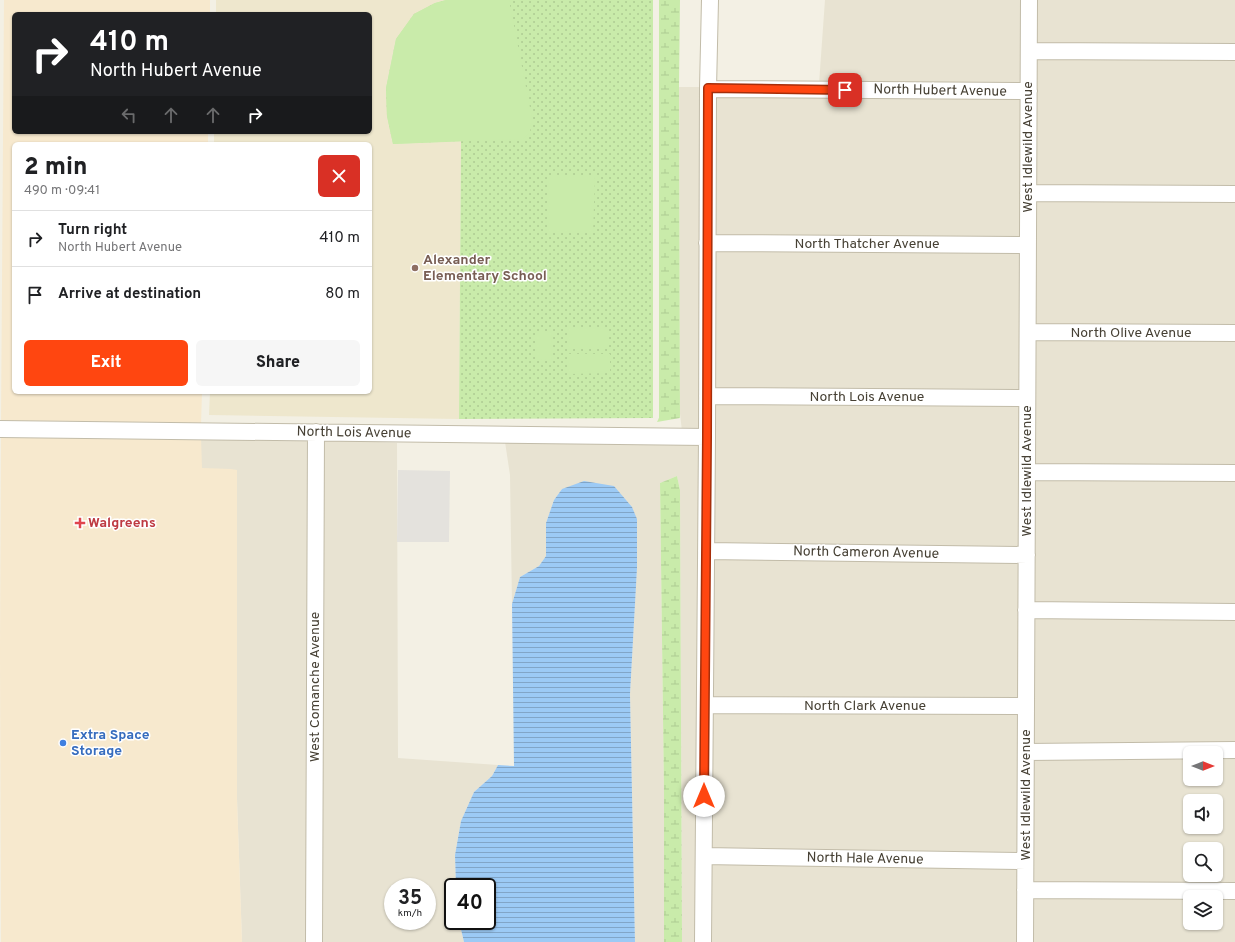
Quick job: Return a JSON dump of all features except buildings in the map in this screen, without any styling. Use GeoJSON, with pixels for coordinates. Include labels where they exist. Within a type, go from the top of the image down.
{"type":"FeatureCollection","features":[{"type":"Feature","properties":{"kind":"street"},"geometry":{"type":"LineString","coordinates":[[704,942],[707,243],[710,0]]}},
{"type":"Feature","properties":{"kind":"street","name":"West Idlewild Avenue"},"geometry":{"type":"LineString","coordinates":[[1025,942],[1029,0]]}},
{"type":"Feature","properties":{"kind":"street"},"geometry":{"type":"LineString","coordinates":[[1029,51],[1235,52]]}},
{"type":"Feature","properties":{"kind":"street","name":"North Hubert Avenue"},"geometry":{"type":"LineString","coordinates":[[708,88],[1029,91]]}},
{"type":"Feature","properties":{"kind":"street"},"geometry":{"type":"LineString","coordinates":[[1028,193],[1235,194]]}},
{"type":"Feature","properties":{"kind":"street","name":"North Thatcher Avenue"},"geometry":{"type":"LineString","coordinates":[[707,243],[1028,245]]}},
{"type":"Feature","properties":{"kind":"street","name":"North Olive Avenue"},"geometry":{"type":"LineString","coordinates":[[1028,332],[1235,333]]}},
{"type":"Feature","properties":{"kind":"street","name":"North Lois Avenue"},"geometry":{"type":"LineString","coordinates":[[707,396],[1027,398]]}},
{"type":"Feature","properties":{"kind":"street","name":"North Lois Avenue"},"geometry":{"type":"LineString","coordinates":[[0,429],[707,437]]}},
{"type":"Feature","properties":{"kind":"street","name":"West Comanche Avenue"},"geometry":{"type":"LineString","coordinates":[[314,942],[316,432]]}},
{"type":"Feature","properties":{"kind":"street"},"geometry":{"type":"LineString","coordinates":[[1027,472],[1235,472]]}},
{"type":"Feature","properties":{"kind":"street","name":"North Cameron Avenue"},"geometry":{"type":"LineString","coordinates":[[706,551],[1027,555]]}},
{"type":"Feature","properties":{"kind":"street"},"geometry":{"type":"LineString","coordinates":[[1026,610],[1235,612]]}},
{"type":"Feature","properties":{"kind":"street","name":"North Clark Avenue"},"geometry":{"type":"LineString","coordinates":[[705,705],[1026,706]]}},
{"type":"Feature","properties":{"kind":"street"},"geometry":{"type":"LineString","coordinates":[[1026,752],[1235,750]]}},
{"type":"Feature","properties":{"kind":"street","name":"North Hale Avenue"},"geometry":{"type":"LineString","coordinates":[[704,856],[1025,861]]}},
{"type":"Feature","properties":{"kind":"street"},"geometry":{"type":"LineString","coordinates":[[1025,890],[1235,891]]}},
{"type":"Feature","properties":{"kind":"shaded area"},"geometry":{"type":"Polygon","coordinates":[[[4,0],[210,0],[210,12],[12,12],[12,134],[208,134],[208,142],[12,142],[12,394],[202,394],[201,425],[1,423],[4,0]]]}},
{"type":"Feature","properties":{"kind":"shaded area","name":"Alexander Elementary School"},"geometry":{"type":"Polygon","coordinates":[[[216,0],[446,0],[435,3],[396,39],[386,88],[393,144],[461,141],[459,419],[209,415],[210,394],[372,394],[372,142],[214,142],[214,134],[372,134],[372,12],[216,12],[216,0]]]}},
{"type":"Feature","properties":{"kind":"shaded area"},"geometry":{"type":"Polygon","coordinates":[[[825,0],[1022,0],[1022,85],[819,84],[825,0]]]}},
{"type":"Feature","properties":{"kind":"shaded area"},"geometry":{"type":"Polygon","coordinates":[[[1036,0],[1235,0],[1235,46],[1036,45],[1036,0]]]}},
{"type":"Feature","properties":{"kind":"shaded area"},"geometry":{"type":"Polygon","coordinates":[[[1036,57],[1235,58],[1235,188],[1035,187],[1036,57]]]}},
{"type":"Feature","properties":{"kind":"shaded area"},"geometry":{"type":"Polygon","coordinates":[[[679,87],[701,87],[701,431],[682,431],[680,414],[679,87]]]}},
{"type":"Feature","properties":{"kind":"shaded area"},"geometry":{"type":"Polygon","coordinates":[[[714,94],[1022,97],[1021,239],[714,237],[714,94]]]}},
{"type":"Feature","properties":{"kind":"shaded area"},"geometry":{"type":"Polygon","coordinates":[[[1035,199],[1235,200],[1235,327],[1034,326],[1035,199]]]}},
{"type":"Feature","properties":{"kind":"shaded area"},"geometry":{"type":"Polygon","coordinates":[[[714,249],[1021,251],[1021,393],[714,390],[714,249]]]}},
{"type":"Feature","properties":{"kind":"shaded area"},"geometry":{"type":"Polygon","coordinates":[[[1034,338],[1235,339],[1235,467],[1034,466],[1034,338]]]}},
{"type":"Feature","properties":{"kind":"shaded area"},"geometry":{"type":"Polygon","coordinates":[[[714,402],[1021,404],[1020,549],[712,545],[714,402]]]}},
{"type":"Feature","properties":{"kind":"shaded area"},"geometry":{"type":"Polygon","coordinates":[[[1,435],[201,437],[202,468],[237,470],[237,799],[242,942],[1,942],[1,435]]]}},
{"type":"Feature","properties":{"kind":"shaded area"},"geometry":{"type":"Polygon","coordinates":[[[201,437],[309,438],[308,942],[242,942],[237,799],[201,468],[201,437]]]}},
{"type":"Feature","properties":{"kind":"shaded area"},"geometry":{"type":"Polygon","coordinates":[[[322,439],[397,443],[398,758],[498,765],[492,776],[474,792],[461,821],[455,855],[456,878],[444,878],[444,930],[461,930],[464,942],[321,942],[322,439]]]}},
{"type":"Feature","properties":{"kind":"shaded area"},"geometry":{"type":"Polygon","coordinates":[[[505,442],[700,443],[697,942],[682,942],[680,490],[677,476],[660,483],[664,794],[664,942],[635,942],[630,694],[637,568],[562,489],[554,500],[546,523],[546,556],[539,566],[520,577],[512,604],[510,475],[505,442]]]}},
{"type":"Feature","properties":{"kind":"shaded area"},"geometry":{"type":"Polygon","coordinates":[[[398,470],[450,471],[449,542],[397,542],[398,470]]]}},
{"type":"Feature","properties":{"kind":"shaded area"},"geometry":{"type":"Polygon","coordinates":[[[1034,478],[1235,478],[1235,606],[1033,604],[1034,478]]]}},
{"type":"Feature","properties":{"kind":"shaded area"},"geometry":{"type":"Polygon","coordinates":[[[712,557],[1020,561],[1019,700],[712,699],[712,557]]]}},
{"type":"Feature","properties":{"kind":"shaded area"},"geometry":{"type":"Polygon","coordinates":[[[1033,616],[1235,618],[1235,744],[1033,746],[1033,616]]]}},
{"type":"Feature","properties":{"kind":"shaded area"},"geometry":{"type":"Polygon","coordinates":[[[712,711],[1019,712],[1019,855],[711,851],[712,711]]]}},
{"type":"Feature","properties":{"kind":"shaded area"},"geometry":{"type":"Polygon","coordinates":[[[1183,756],[1183,786],[1223,786],[1223,756],[1235,756],[1235,886],[1032,884],[1032,758],[1183,756]]]}},
{"type":"Feature","properties":{"kind":"shaded area"},"geometry":{"type":"Polygon","coordinates":[[[711,862],[1019,867],[1018,942],[710,942],[711,862]]]}},
{"type":"Feature","properties":{"kind":"shaded area"},"geometry":{"type":"Polygon","coordinates":[[[1032,896],[1183,897],[1183,930],[1223,930],[1223,897],[1235,897],[1235,942],[1032,942],[1032,896]]]}},
{"type":"Feature","properties":{"kind":"green space"},"geometry":{"type":"Polygon","coordinates":[[[446,0],[653,0],[653,418],[459,419],[461,141],[393,144],[387,116],[386,88],[396,39],[414,14],[435,3],[446,0]]]}},
{"type":"Feature","properties":{"kind":"green space"},"geometry":{"type":"Polygon","coordinates":[[[446,0],[509,0],[532,118],[530,132],[523,139],[393,144],[387,116],[386,88],[396,39],[414,14],[435,3],[446,0]]]}},
{"type":"Feature","properties":{"kind":"green space"},"geometry":{"type":"Polygon","coordinates":[[[659,0],[680,0],[680,418],[657,422],[659,418],[659,0]]]}},
{"type":"Feature","properties":{"kind":"green space"},"geometry":{"type":"Polygon","coordinates":[[[549,176],[595,176],[593,232],[549,232],[549,176]]]}},
{"type":"Feature","properties":{"kind":"green space"},"geometry":{"type":"Polygon","coordinates":[[[568,328],[609,328],[609,347],[568,347],[568,328]]]}},
{"type":"Feature","properties":{"kind":"green space"},"geometry":{"type":"Polygon","coordinates":[[[551,331],[552,359],[535,360],[535,332],[551,331]]]}},
{"type":"Feature","properties":{"kind":"green space"},"geometry":{"type":"Polygon","coordinates":[[[568,354],[610,354],[610,373],[568,374],[568,354]]]}},
{"type":"Feature","properties":{"kind":"green space"},"geometry":{"type":"Polygon","coordinates":[[[677,476],[680,490],[682,942],[664,942],[664,794],[660,483],[677,476]]]}},
{"type":"Feature","properties":{"kind":"water"},"geometry":{"type":"Polygon","coordinates":[[[584,481],[614,486],[632,507],[637,519],[637,568],[630,694],[635,942],[464,942],[461,930],[496,930],[496,878],[456,878],[455,855],[461,821],[474,792],[492,776],[498,765],[514,766],[512,604],[520,577],[539,566],[546,556],[546,523],[554,500],[562,489],[584,481]]]}},
{"type":"Feature","properties":{"kind":"place","name":"Alexander Elementary School"},"geometry":{"type":"Point","coordinates":[415,268]}},
{"type":"Feature","properties":{"kind":"place","name":"Walgreens"},"geometry":{"type":"Point","coordinates":[80,523]}},
{"type":"Feature","properties":{"kind":"place","name":"Extra Space Storage"},"geometry":{"type":"Point","coordinates":[63,743]}},
{"type":"Feature","properties":{"kind":"route"},"geometry":{"type":"LineString","coordinates":[[704,796],[708,88],[845,90]]}}]}
